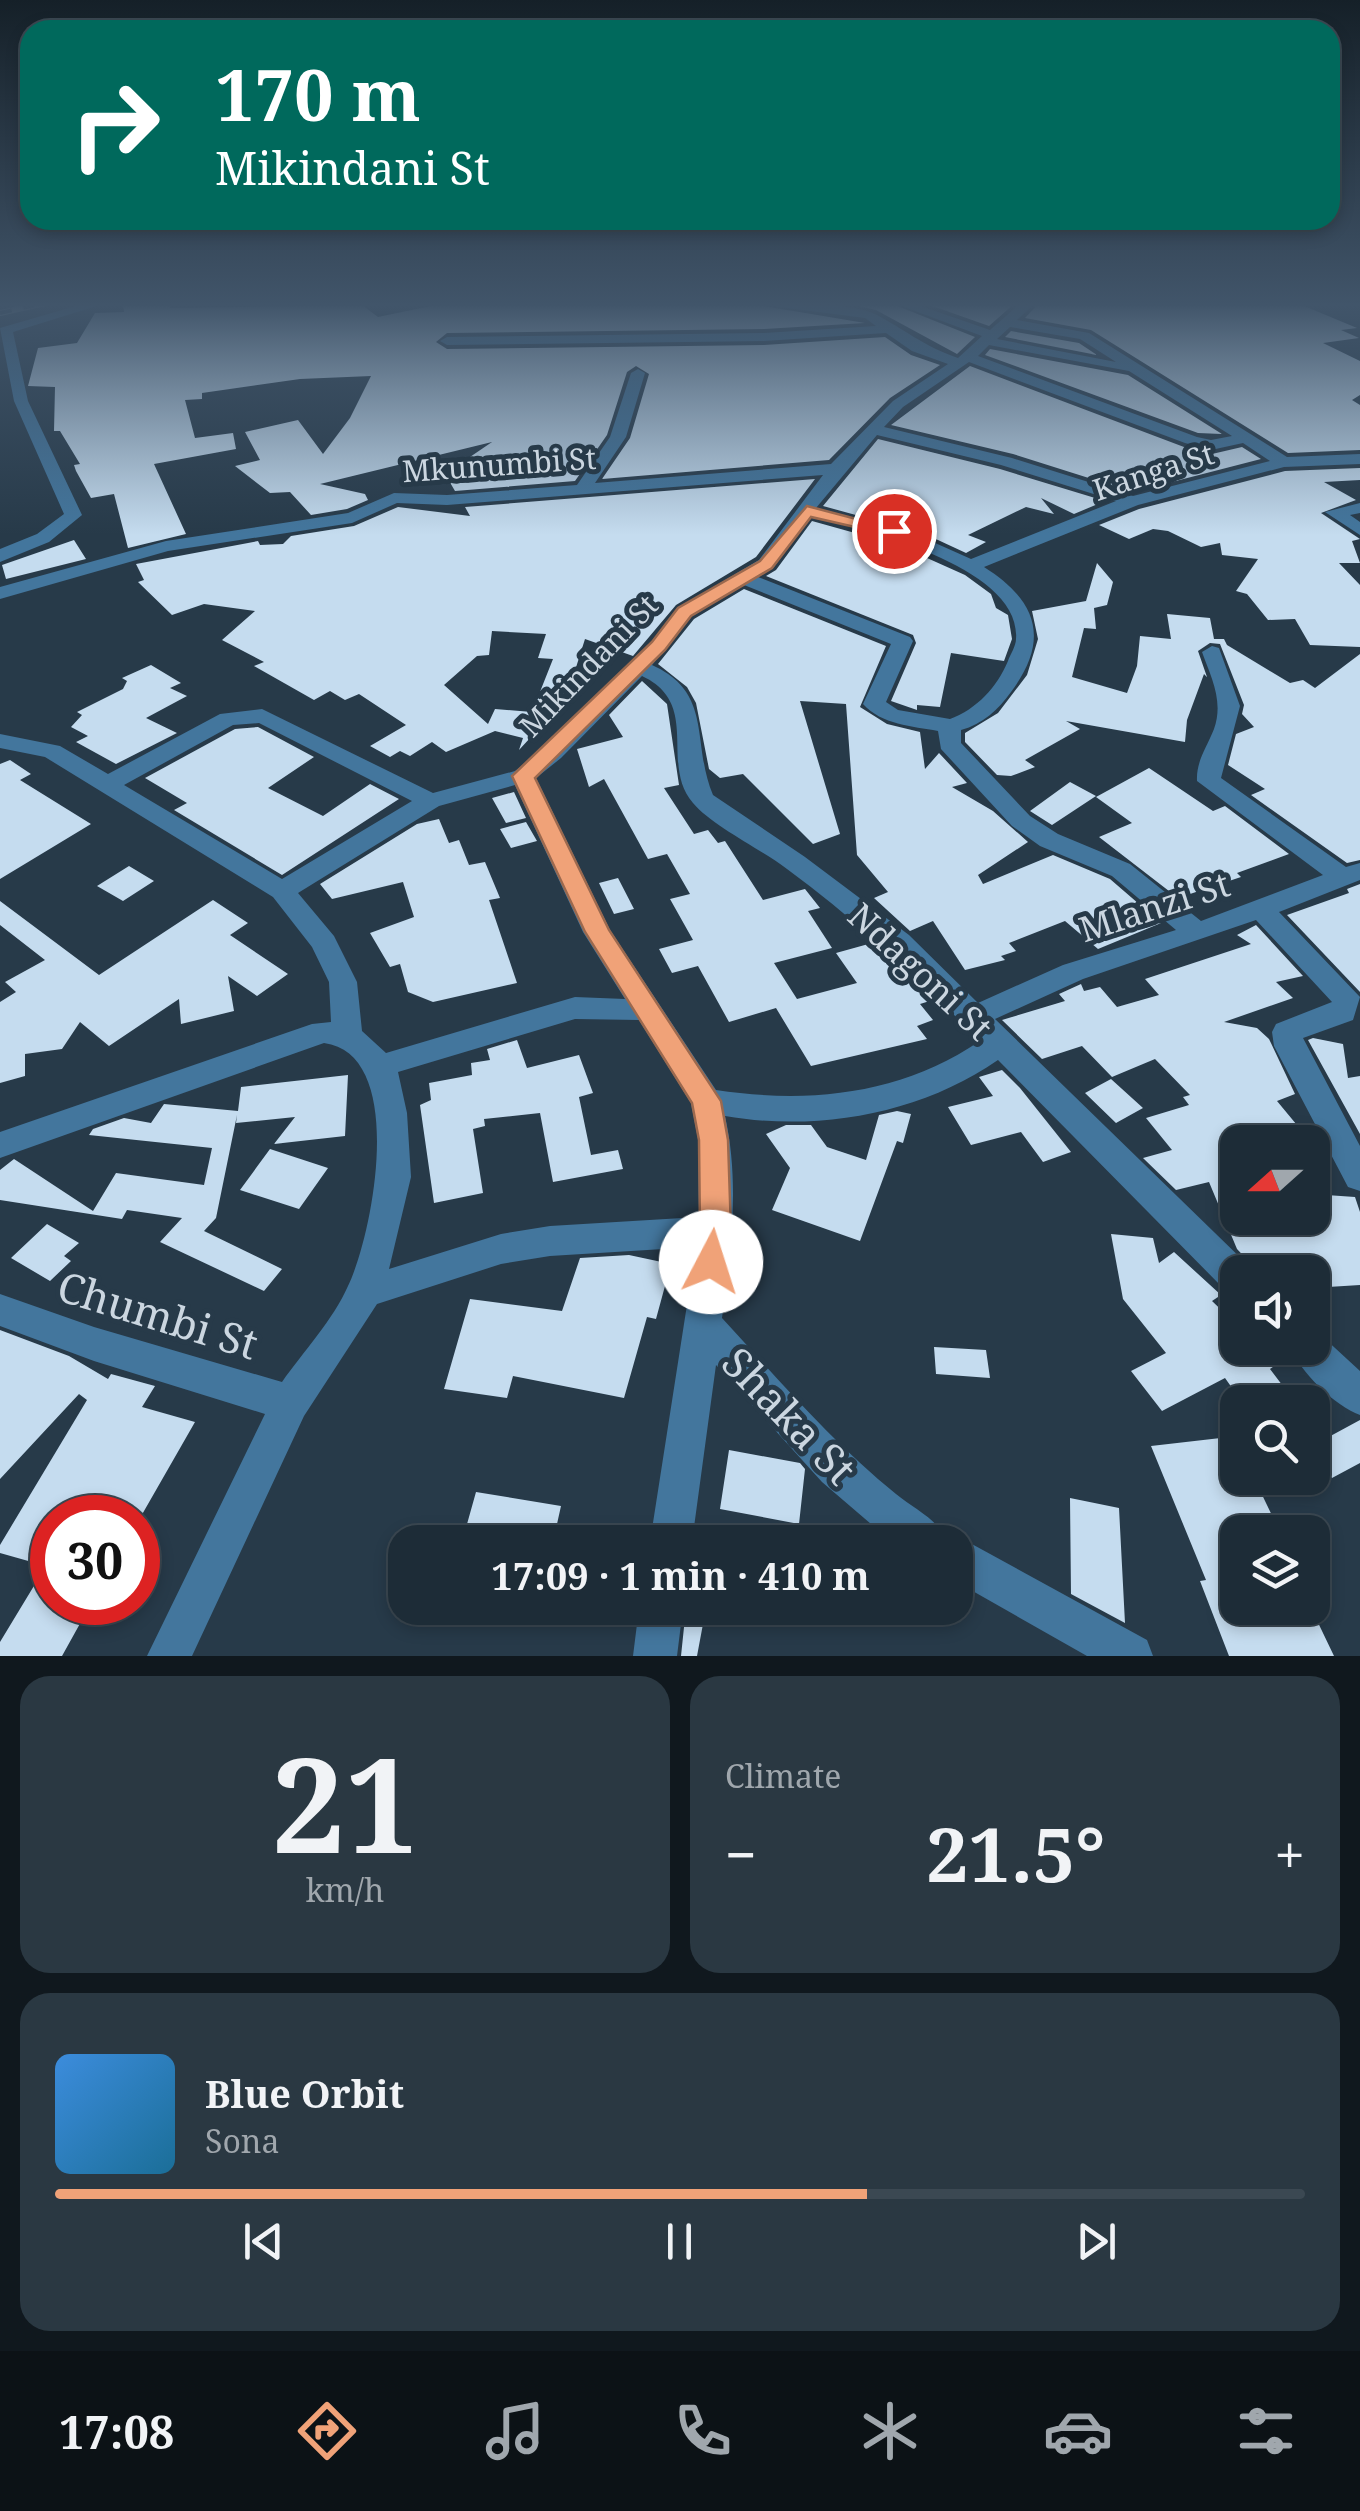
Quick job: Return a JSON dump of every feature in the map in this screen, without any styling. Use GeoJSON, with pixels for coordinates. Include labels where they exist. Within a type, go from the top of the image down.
{"type":"FeatureCollection","features":[{"type":"Feature","properties":{"kind":"street"},"geometry":{"type":"LineString","coordinates":[[0,556],[44,538],[73,515],[21,401],[16,380]]}},
{"type":"Feature","properties":{"kind":"street"},"geometry":{"type":"LineString","coordinates":[[584,486],[618,437],[636,380]]}},
{"type":"Feature","properties":{"kind":"street","name":"Mikindani St"},"geometry":{"type":"LineString","coordinates":[[282,891],[430,802],[523,776],[553,753],[685,612],[716,590],[746,579],[766,564],[836,470],[898,404],[933,380]]}},
{"type":"Feature","properties":{"kind":"street"},"geometry":{"type":"LineString","coordinates":[[1021,380],[1191,440],[1218,444],[1244,438]]}},
{"type":"Feature","properties":{"kind":"street"},"geometry":{"type":"LineString","coordinates":[[1151,380],[1284,462]]}},
{"type":"Feature","properties":{"kind":"street"},"geometry":{"type":"LineString","coordinates":[[876,430],[1006,461],[1132,501]]}},
{"type":"Feature","properties":{"kind":"street","name":"Kanga St"},"geometry":{"type":"LineString","coordinates":[[970,566],[1132,501],[1284,462],[1360,459]]}},
{"type":"Feature","properties":{"kind":"street","name":"Mkunumbi St"},"geometry":{"type":"LineString","coordinates":[[0,592],[166,546],[352,518],[394,498],[447,500],[584,486],[836,470]]}},
{"type":"Feature","properties":{"kind":"street"},"geometry":{"type":"LineString","coordinates":[[1360,508],[1334,512],[1360,530]]}},
{"type":"Feature","properties":{"kind":"street"},"geometry":{"type":"LineString","coordinates":[[746,579],[903,641],[874,704],[891,715],[950,726],[980,714],[1025,652],[1022,613],[970,566],[894,531],[807,511]]}},
{"type":"Feature","properties":{"kind":"street"},"geometry":{"type":"LineString","coordinates":[[1212,652],[1230,701],[1229,718],[1206,765],[1209,781],[1352,874]]}},
{"type":"Feature","properties":{"kind":"street","name":"Ndagoni St"},"geometry":{"type":"LineString","coordinates":[[638,666],[672,680],[678,689],[692,733],[694,785],[702,800],[796,862],[899,942],[1220,1260]]}},
{"type":"Feature","properties":{"kind":"street"},"geometry":{"type":"LineString","coordinates":[[104,786],[228,719],[246,714],[262,716],[430,802]]}},
{"type":"Feature","properties":{"kind":"street"},"geometry":{"type":"LineString","coordinates":[[950,726],[949,744],[1021,821],[1049,840],[1121,870],[1197,933]]}},
{"type":"Feature","properties":{"kind":"street"},"geometry":{"type":"LineString","coordinates":[[0,741],[52,751],[282,891],[324,943],[342,982],[347,1035]]}},
{"type":"Feature","properties":{"kind":"street","name":"Shaka St"},"geometry":{"type":"LineString","coordinates":[[523,776],[598,932],[706,1101],[714,1140],[716,1231],[673,1525]]}},
{"type":"Feature","properties":{"kind":"street","name":"Mlanzi St"},"geometry":{"type":"LineString","coordinates":[[973,1016],[1073,972],[1197,933],[1352,874]]}},
{"type":"Feature","properties":{"kind":"street"},"geometry":{"type":"LineString","coordinates":[[1262,910],[1347,1000],[1343,1012],[1286,1032],[1289,1046],[1360,1177]]}},
{"type":"Feature","properties":{"kind":"street"},"geometry":{"type":"LineString","coordinates":[[381,1066],[575,1008],[646,1010]]}},
{"type":"Feature","properties":{"kind":"street"},"geometry":{"type":"LineString","coordinates":[[0,1145],[285,1042],[323,1032],[347,1035],[381,1066],[392,1113],[394,1177],[364,1292],[290,1403],[170,1656]]}},
{"type":"Feature","properties":{"kind":"street"},"geometry":{"type":"LineString","coordinates":[[706,1101],[784,1111],[852,1103],[934,1083],[999,1044]]}},
{"type":"Feature","properties":{"kind":"street"},"geometry":{"type":"LineString","coordinates":[[364,1292],[501,1249],[550,1241],[716,1231]]}},
{"type":"Feature","properties":{"kind":"street","name":"Chumbi St"},"geometry":{"type":"LineString","coordinates":[[0,1310],[94,1344],[290,1403]]}},
{"type":"Feature","properties":{"kind":"street","name":"Shaka St"},"geometry":{"type":"LineString","coordinates":[[702,1323],[804,1434],[872,1500],[904,1525]]}},
{"type":"Feature","properties":{"kind":"street"},"geometry":{"type":"LineString","coordinates":[[1327,1365],[1360,1397]]}},
{"type":"Feature","properties":{"kind":"street"},"geometry":{"type":"LineString","coordinates":[[973,1568],[1131,1656]]}},
{"type":"Feature","properties":{"kind":"street"},"geometry":{"type":"LineString","coordinates":[[654,1656],[659,1625]]}},
{"type":"Feature","properties":{"kind":"building"},"geometry":{"type":"Polygon","coordinates":[[[30,380],[291,380],[202,393],[202,399],[185,400],[195,438],[233,433],[236,449],[154,464],[186,534],[128,548],[114,494],[91,498],[74,465],[80,464],[60,431],[54,431],[55,387],[28,386],[30,380]]]}},
{"type":"Feature","properties":{"kind":"building"},"geometry":{"type":"Polygon","coordinates":[[[369,380],[624,380],[607,435],[575,481],[455,491],[445,474],[492,442],[320,484],[365,494],[368,500],[347,509],[311,515],[290,492],[270,493],[235,466],[260,460],[245,432],[298,420],[323,454],[350,418],[369,380]]]}},
{"type":"Feature","properties":{"kind":"building"},"geometry":{"type":"Polygon","coordinates":[[[647,380],[917,380],[890,398],[829,460],[602,479],[630,438],[647,380]]]}},
{"type":"Feature","properties":{"kind":"building"},"geometry":{"type":"Polygon","coordinates":[[[951,380],[1008,380],[1184,447],[1212,454],[1242,447],[1261,459],[1133,492],[1013,454],[891,425],[951,380]]]}},
{"type":"Feature","properties":{"kind":"building"},"geometry":{"type":"Polygon","coordinates":[[[1054,380],[1136,380],[1222,434],[1198,433],[1054,380]]]}},
{"type":"Feature","properties":{"kind":"building"},"geometry":{"type":"Polygon","coordinates":[[[1172,380],[1360,380],[1360,395],[1352,400],[1360,405],[1360,450],[1288,453],[1172,380]]]}},
{"type":"Feature","properties":{"kind":"building"},"geometry":{"type":"Polygon","coordinates":[[[878,439],[1000,469],[1105,501],[1074,514],[1041,498],[1054,514],[1026,507],[968,535],[986,542],[966,553],[925,534],[823,506],[878,439]]]}},
{"type":"Feature","properties":{"kind":"building"},"geometry":{"type":"Polygon","coordinates":[[[1360,468],[1360,480],[1324,482],[1356,500],[1321,513],[1360,539],[1352,541],[1360,563],[1339,563],[1360,585],[1360,647],[1310,645],[1295,619],[1268,620],[1247,594],[1236,591],[1258,559],[1222,555],[1220,543],[1201,547],[1168,531],[1153,529],[1129,539],[1099,525],[1139,509],[1285,471],[1360,468]]]}},
{"type":"Feature","properties":{"kind":"building"},"geometry":{"type":"Polygon","coordinates":[[[815,479],[756,557],[676,605],[633,656],[585,639],[566,699],[519,750],[523,738],[495,731],[446,752],[432,742],[410,756],[400,751],[390,757],[370,746],[406,725],[359,694],[345,700],[330,691],[314,700],[254,666],[264,662],[222,640],[255,611],[204,604],[172,615],[138,582],[144,580],[136,564],[258,541],[260,545],[283,544],[291,536],[354,526],[398,507],[470,516],[465,507],[815,479]],[[492,631],[489,655],[477,656],[444,685],[488,724],[495,709],[532,712],[553,659],[538,658],[546,634],[492,631]]]}},
{"type":"Feature","properties":{"kind":"building"},"geometry":{"type":"Polygon","coordinates":[[[812,521],[898,545],[965,575],[991,594],[996,608],[1008,615],[1012,639],[1004,661],[951,653],[940,707],[917,705],[917,710],[891,701],[916,643],[913,635],[766,576],[776,570],[812,521]]]}},
{"type":"Feature","properties":{"kind":"building"},"geometry":{"type":"Polygon","coordinates":[[[74,540],[86,559],[6,579],[2,565],[74,540]]]}},
{"type":"Feature","properties":{"kind":"building"},"geometry":{"type":"Polygon","coordinates":[[[1097,563],[1113,582],[1107,605],[1094,608],[1096,629],[1084,628],[1072,677],[1127,693],[1137,666],[1140,636],[1171,639],[1167,614],[1210,618],[1214,639],[1224,639],[1227,645],[1290,683],[1303,680],[1315,688],[1360,654],[1360,860],[1347,863],[1251,795],[1265,789],[1228,765],[1236,734],[1254,727],[1242,714],[1244,705],[1220,644],[1210,643],[1198,651],[1207,677],[1204,674],[1187,720],[1185,742],[1066,721],[1080,729],[1025,760],[1035,767],[1011,776],[997,775],[965,742],[965,733],[998,713],[1027,675],[1038,639],[1032,611],[1086,601],[1097,563]]]}},
{"type":"Feature","properties":{"kind":"building"},"geometry":{"type":"Polygon","coordinates":[[[744,589],[886,646],[860,707],[887,724],[920,732],[925,769],[939,753],[967,783],[952,787],[993,811],[1028,842],[978,875],[983,884],[1053,855],[1110,879],[1161,923],[1098,949],[1065,921],[1009,943],[1016,951],[1001,956],[1005,960],[965,970],[933,921],[910,931],[874,898],[888,892],[857,855],[846,704],[800,701],[840,834],[813,844],[743,774],[720,778],[709,769],[696,703],[687,687],[658,664],[694,619],[744,589]]]}},
{"type":"Feature","properties":{"kind":"building"},"geometry":{"type":"Polygon","coordinates":[[[151,665],[181,683],[170,688],[187,696],[146,718],[177,733],[116,764],[76,742],[88,736],[71,727],[82,715],[77,712],[123,689],[127,681],[122,678],[151,665]]]}},
{"type":"Feature","properties":{"kind":"building"},"geometry":{"type":"Polygon","coordinates":[[[642,681],[667,704],[679,785],[664,788],[694,834],[708,830],[718,843],[725,841],[763,900],[805,889],[820,908],[808,911],[832,948],[774,963],[797,999],[857,983],[836,953],[872,943],[933,1000],[920,1004],[933,1020],[917,1026],[927,1039],[811,1066],[776,1008],[729,1022],[698,966],[672,973],[659,949],[693,940],[670,899],[690,894],[667,854],[648,859],[604,779],[589,787],[577,749],[623,737],[609,715],[642,681]]]}},
{"type":"Feature","properties":{"kind":"building"},"geometry":{"type":"Polygon","coordinates":[[[258,727],[314,757],[268,788],[323,816],[370,784],[399,799],[282,875],[174,810],[187,803],[145,778],[235,729],[258,727]]]}},
{"type":"Feature","properties":{"kind":"building"},"geometry":{"type":"Polygon","coordinates":[[[10,760],[31,774],[20,780],[91,824],[0,879],[0,764],[10,760]]]}},
{"type":"Feature","properties":{"kind":"building"},"geometry":{"type":"Polygon","coordinates":[[[1149,768],[1213,811],[1225,806],[1289,854],[1237,873],[1241,877],[1178,898],[1099,837],[1132,823],[1096,797],[1149,768]]]}},
{"type":"Feature","properties":{"kind":"building"},"geometry":{"type":"Polygon","coordinates":[[[1070,782],[1096,796],[1052,825],[1030,811],[1070,782]]]}},
{"type":"Feature","properties":{"kind":"building"},"geometry":{"type":"Polygon","coordinates":[[[514,792],[526,818],[506,823],[492,798],[514,792]]]}},
{"type":"Feature","properties":{"kind":"building"},"geometry":{"type":"Polygon","coordinates":[[[439,819],[449,843],[459,840],[469,865],[485,862],[500,898],[489,900],[517,983],[433,1002],[408,992],[400,964],[390,967],[370,933],[414,917],[403,882],[332,899],[320,884],[417,824],[439,819]]]}},
{"type":"Feature","properties":{"kind":"building"},"geometry":{"type":"Polygon","coordinates":[[[526,822],[537,841],[511,848],[500,829],[526,822]]]}},
{"type":"Feature","properties":{"kind":"building"},"geometry":{"type":"Polygon","coordinates":[[[129,866],[154,881],[123,901],[97,886],[129,866]]]}},
{"type":"Feature","properties":{"kind":"building"},"geometry":{"type":"Polygon","coordinates":[[[618,878],[634,909],[614,914],[599,883],[618,878]]]}},
{"type":"Feature","properties":{"kind":"building"},"geometry":{"type":"Polygon","coordinates":[[[1360,884],[1360,992],[1287,915],[1349,893],[1347,889],[1360,884]]]}},
{"type":"Feature","properties":{"kind":"building"},"geometry":{"type":"Polygon","coordinates":[[[213,900],[248,923],[230,935],[288,974],[257,996],[228,976],[234,1011],[181,1024],[179,999],[109,1046],[80,1022],[62,1049],[25,1054],[25,1076],[0,1083],[0,1002],[16,992],[5,982],[45,960],[0,925],[0,901],[99,975],[213,900]]]}},
{"type":"Feature","properties":{"kind":"building"},"geometry":{"type":"Polygon","coordinates":[[[1256,925],[1303,976],[1276,982],[1293,998],[1224,1022],[1257,1028],[1269,1039],[1295,1094],[1277,1101],[1297,1125],[1220,1125],[1220,1208],[1209,1182],[1176,1190],[1143,1158],[1172,1150],[1146,1118],[1189,1105],[1183,1097],[1190,1095],[1155,1059],[1112,1077],[1082,1046],[1042,1059],[1002,1020],[1065,1001],[1059,994],[1081,984],[1084,991],[1100,987],[1117,1007],[1159,995],[1145,979],[1251,944],[1237,935],[1256,925]]]}},
{"type":"Feature","properties":{"kind":"building"},"geometry":{"type":"Polygon","coordinates":[[[517,1040],[527,1068],[579,1055],[593,1093],[579,1097],[591,1155],[618,1150],[623,1169],[553,1182],[540,1113],[484,1119],[485,1126],[473,1129],[483,1193],[434,1203],[420,1105],[431,1100],[429,1083],[472,1075],[471,1063],[490,1060],[487,1049],[517,1040]]]}},
{"type":"Feature","properties":{"kind":"building"},"geometry":{"type":"Polygon","coordinates":[[[1308,1040],[1343,1044],[1348,1078],[1360,1076],[1360,1134],[1308,1040]]]}},
{"type":"Feature","properties":{"kind":"building"},"geometry":{"type":"Polygon","coordinates":[[[1002,1070],[1071,1152],[1043,1162],[1021,1132],[971,1145],[948,1107],[993,1096],[979,1077],[1002,1070]]]}},
{"type":"Feature","properties":{"kind":"building"},"geometry":{"type":"Polygon","coordinates":[[[348,1075],[345,1136],[274,1144],[295,1117],[236,1123],[237,1115],[216,1218],[204,1231],[282,1269],[264,1291],[160,1242],[182,1218],[127,1210],[122,1219],[0,1200],[0,1170],[14,1159],[93,1211],[116,1173],[204,1185],[212,1148],[89,1135],[93,1129],[124,1118],[151,1123],[164,1104],[238,1111],[241,1087],[348,1075]]]}},
{"type":"Feature","properties":{"kind":"building"},"geometry":{"type":"Polygon","coordinates":[[[1111,1079],[1143,1108],[1116,1123],[1085,1093],[1111,1079]]]}},
{"type":"Feature","properties":{"kind":"building"},"geometry":{"type":"Polygon","coordinates":[[[897,1111],[911,1114],[903,1143],[897,1141],[860,1241],[772,1210],[790,1168],[766,1134],[786,1125],[811,1125],[827,1147],[866,1160],[879,1115],[897,1111]]]}},
{"type":"Feature","properties":{"kind":"building"},"geometry":{"type":"Polygon","coordinates":[[[270,1149],[328,1168],[299,1209],[240,1190],[270,1149]]]}},
{"type":"Feature","properties":{"kind":"building"},"geometry":{"type":"Polygon","coordinates":[[[1330,1195],[1355,1197],[1360,1212],[1360,1285],[1330,1287],[1330,1255],[1243,1255],[1231,1235],[1330,1235],[1330,1195]]]}},
{"type":"Feature","properties":{"kind":"building"},"geometry":{"type":"Polygon","coordinates":[[[47,1224],[79,1243],[64,1256],[71,1261],[50,1281],[11,1258],[47,1224]]]}},
{"type":"Feature","properties":{"kind":"building"},"geometry":{"type":"Polygon","coordinates":[[[1111,1234],[1153,1238],[1159,1263],[1174,1252],[1220,1294],[1212,1301],[1220,1309],[1220,1365],[1276,1365],[1270,1369],[1282,1385],[1230,1385],[1225,1378],[1162,1411],[1131,1371],[1166,1353],[1123,1299],[1111,1234]]]}},
{"type":"Feature","properties":{"kind":"building"},"geometry":{"type":"Polygon","coordinates":[[[629,1255],[671,1264],[656,1319],[647,1317],[624,1398],[513,1376],[507,1398],[444,1389],[470,1299],[562,1311],[580,1258],[629,1255]]]}},
{"type":"Feature","properties":{"kind":"building"},"geometry":{"type":"Polygon","coordinates":[[[0,1330],[69,1356],[108,1379],[111,1374],[155,1386],[142,1407],[195,1422],[153,1495],[30,1495],[87,1400],[79,1394],[0,1479],[0,1330]]]}},
{"type":"Feature","properties":{"kind":"building"},"geometry":{"type":"Polygon","coordinates":[[[934,1347],[986,1350],[990,1378],[936,1374],[934,1347]]]}},
{"type":"Feature","properties":{"kind":"building"},"geometry":{"type":"Polygon","coordinates":[[[1360,1420],[1360,1463],[1332,1478],[1330,1476],[1330,1436],[1360,1420]]]}},
{"type":"Feature","properties":{"kind":"building"},"geometry":{"type":"Polygon","coordinates":[[[1220,1438],[1220,1495],[1262,1495],[1272,1515],[1220,1515],[1220,1625],[1319,1625],[1334,1656],[1229,1656],[1200,1581],[1206,1580],[1151,1446],[1220,1438]]]}},
{"type":"Feature","properties":{"kind":"building"},"geometry":{"type":"Polygon","coordinates":[[[729,1450],[800,1463],[805,1469],[799,1524],[720,1509],[729,1450]]]}},
{"type":"Feature","properties":{"kind":"building"},"geometry":{"type":"Polygon","coordinates":[[[476,1492],[561,1506],[557,1525],[467,1525],[476,1492]]]}},
{"type":"Feature","properties":{"kind":"building"},"geometry":{"type":"Polygon","coordinates":[[[30,1495],[30,1561],[0,1553],[0,1545],[30,1495]]]}},
{"type":"Feature","properties":{"kind":"building"},"geometry":{"type":"Polygon","coordinates":[[[1070,1498],[1119,1508],[1125,1623],[1071,1594],[1070,1498]]]}},
{"type":"Feature","properties":{"kind":"building"},"geometry":{"type":"Polygon","coordinates":[[[30,1592],[30,1625],[79,1625],[62,1656],[0,1656],[0,1642],[30,1592]]]}},
{"type":"Feature","properties":{"kind":"building"},"geometry":{"type":"Polygon","coordinates":[[[684,1625],[703,1625],[697,1656],[681,1656],[684,1625]]]}},
{"type":"Feature","properties":{"kind":"route"},"geometry":{"type":"LineString","coordinates":[[711,1262],[716,1231],[714,1140],[706,1101],[598,932],[523,776],[553,753],[659,646],[685,612],[716,590],[746,579],[766,564],[807,511],[894,531]]}}]}
